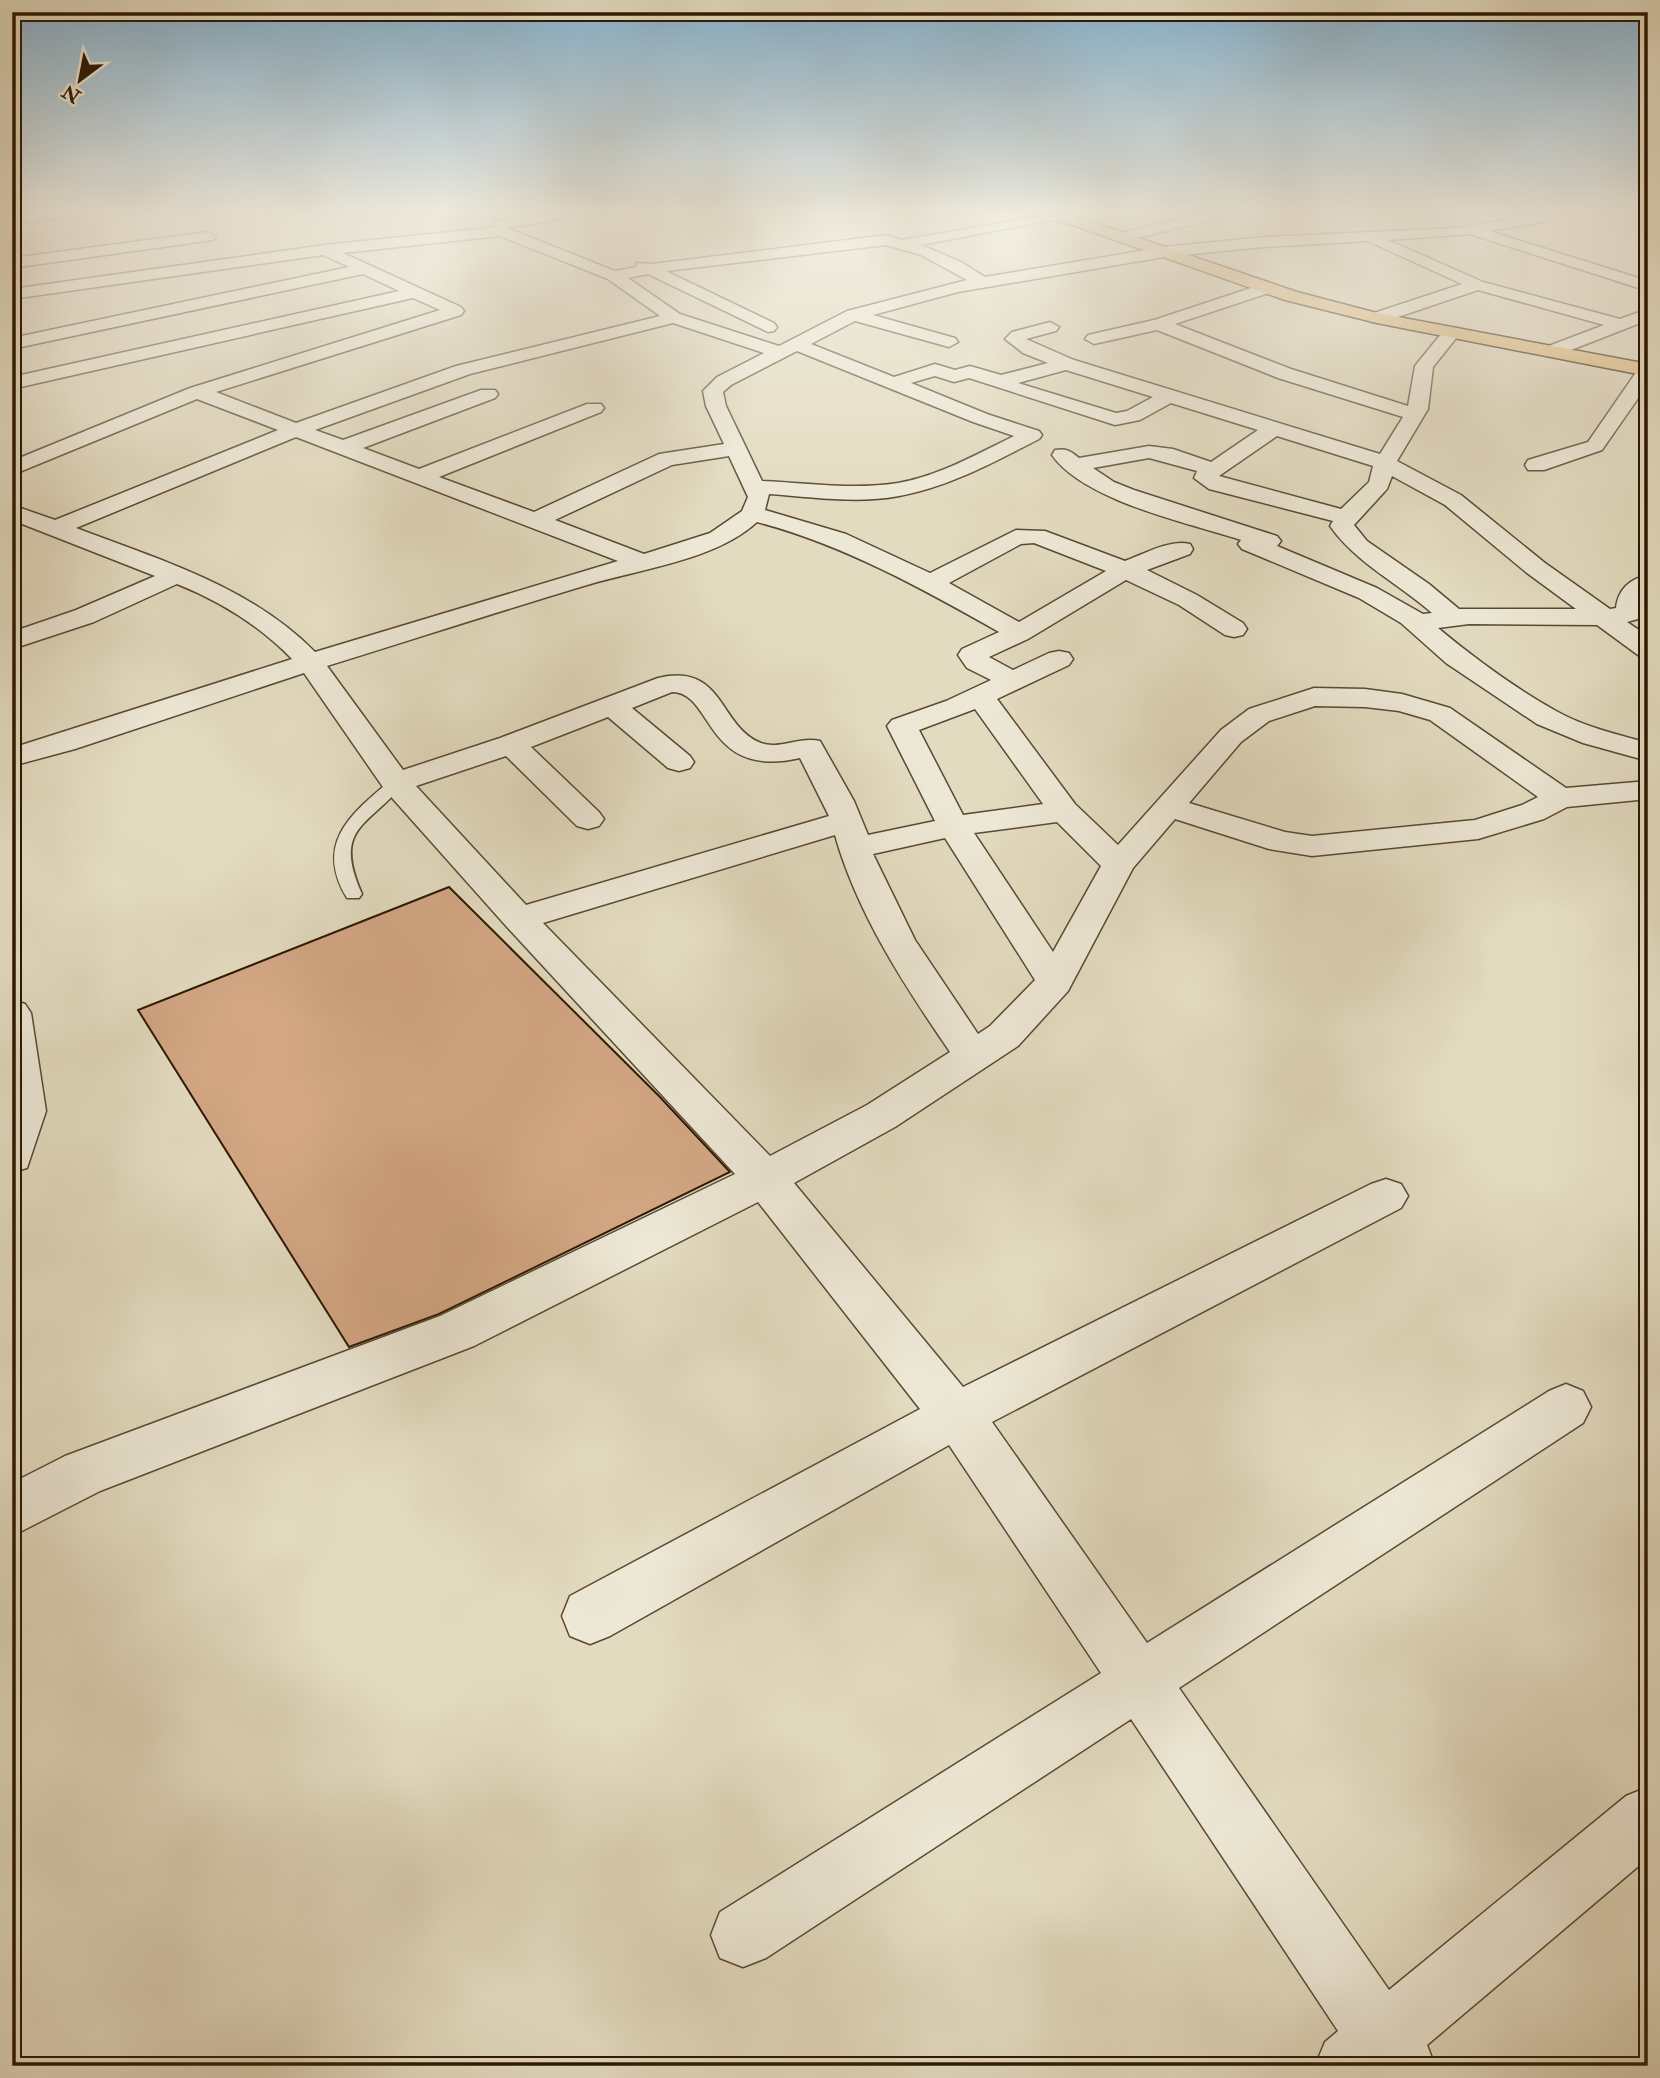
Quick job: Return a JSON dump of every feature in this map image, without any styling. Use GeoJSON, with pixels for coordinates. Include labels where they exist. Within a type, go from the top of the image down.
{"type":"FeatureCollection","features":[{"type":"Feature","properties":{"kind":"main road"},"geometry":{"type":"LineString","coordinates":[[1344,309],[1377,318],[1596,360],[1647,374]]}},
{"type":"Feature","properties":{"kind":"street"},"geometry":{"type":"LineString","coordinates":[[12,344],[176,309]]}},
{"type":"Feature","properties":{"kind":"street"},"geometry":{"type":"LineString","coordinates":[[12,383],[341,309]]}},
{"type":"Feature","properties":{"kind":"street"},"geometry":{"type":"LineString","coordinates":[[12,469],[197,392],[455,311],[451,309]]}},
{"type":"Feature","properties":{"kind":"street"},"geometry":{"type":"LineString","coordinates":[[661,309],[674,318],[792,346],[980,418],[1032,435],[1106,486],[1126,495],[1281,538],[1250,544],[1368,593],[1416,623],[1456,657],[1547,718],[1593,737],[1648,752]]}},
{"type":"Feature","properties":{"kind":"street"},"geometry":{"type":"LineString","coordinates":[[727,309],[792,346]]}},
{"type":"Feature","properties":{"kind":"street"},"geometry":{"type":"LineString","coordinates":[[12,757],[64,743],[310,662],[718,538],[752,514],[760,497],[716,406],[713,391],[724,381],[853,315],[876,309]]}},
{"type":"Feature","properties":{"kind":"street"},"geometry":{"type":"LineString","coordinates":[[1094,339],[1158,324],[1203,309]]}},
{"type":"Feature","properties":{"kind":"street"},"geometry":{"type":"LineString","coordinates":[[1377,318],[1404,309]]}},
{"type":"Feature","properties":{"kind":"street"},"geometry":{"type":"LineString","coordinates":[[1565,309],[1620,324]]}},
{"type":"Feature","properties":{"kind":"street"},"geometry":{"type":"LineString","coordinates":[[1553,351],[1648,314]]}},
{"type":"Feature","properties":{"kind":"street"},"geometry":{"type":"LineString","coordinates":[[853,315],[949,342]]}},
{"type":"Feature","properties":{"kind":"street"},"geometry":{"type":"LineString","coordinates":[[56,528],[298,429],[463,370],[674,318]]}},
{"type":"Feature","properties":{"kind":"street"},"geometry":{"type":"LineString","coordinates":[[1158,324],[1248,362],[1322,388],[1415,415]]}},
{"type":"Feature","properties":{"kind":"street"},"geometry":{"type":"LineString","coordinates":[[1050,327],[1014,339],[1029,349],[1067,364],[1385,463],[1453,500],[1536,568],[1625,612],[1648,649]]}},
{"type":"Feature","properties":{"kind":"street"},"geometry":{"type":"LineString","coordinates":[[1317,531],[1344,522],[1379,484],[1385,463],[1415,415],[1422,392],[1424,366],[1452,332]]}},
{"type":"Feature","properties":{"kind":"street"},"geometry":{"type":"LineString","coordinates":[[382,334],[418,346]]}},
{"type":"Feature","properties":{"kind":"street"},"geometry":{"type":"LineString","coordinates":[[1002,382],[1067,364]]}},
{"type":"Feature","properties":{"kind":"street"},"geometry":{"type":"LineString","coordinates":[[893,383],[935,370],[954,376],[971,372],[1029,394],[1103,417],[1125,418],[1169,396]]}},
{"type":"Feature","properties":{"kind":"street"},"geometry":{"type":"LineString","coordinates":[[1536,465],[1595,446],[1647,374]]}},
{"type":"Feature","properties":{"kind":"street"},"geometry":{"type":"LineString","coordinates":[[197,392],[643,562]]}},
{"type":"Feature","properties":{"kind":"street"},"geometry":{"type":"LineString","coordinates":[[345,447],[488,394]]}},
{"type":"Feature","properties":{"kind":"street"},"geometry":{"type":"LineString","coordinates":[[258,414],[284,405]]}},
{"type":"Feature","properties":{"kind":"street"},"geometry":{"type":"LineString","coordinates":[[421,476],[594,408]]}},
{"type":"Feature","properties":{"kind":"street"},"geometry":{"type":"LineString","coordinates":[[757,488],[858,492],[918,486],[1032,435],[1092,413]]}},
{"type":"Feature","properties":{"kind":"street"},"geometry":{"type":"LineString","coordinates":[[1274,429],[1205,476],[1208,481],[1344,522],[1358,546],[1420,589],[1452,617]]}},
{"type":"Feature","properties":{"kind":"street"},"geometry":{"type":"LineString","coordinates":[[536,520],[667,458],[736,449]]}},
{"type":"Feature","properties":{"kind":"street"},"geometry":{"type":"LineString","coordinates":[[12,452],[33,460]]}},
{"type":"Feature","properties":{"kind":"street"},"geometry":{"type":"LineString","coordinates":[[1074,465],[1156,453],[1215,470]]}},
{"type":"Feature","properties":{"kind":"street"},"geometry":{"type":"LineString","coordinates":[[12,512],[177,575],[244,607],[282,633],[310,662],[396,783],[519,919],[765,1179],[981,1447],[1141,1682],[1378,2057],[1648,1818]]}},
{"type":"Feature","properties":{"kind":"street"},"geometry":{"type":"LineString","coordinates":[[752,514],[838,539],[930,583],[1019,633]]}},
{"type":"Feature","properties":{"kind":"street"},"geometry":{"type":"LineString","coordinates":[[930,583],[1016,537],[1037,536],[1167,588],[1234,629]]}},
{"type":"Feature","properties":{"kind":"street"},"geometry":{"type":"LineString","coordinates":[[1014,681],[977,662],[972,655],[1019,633],[1125,570],[1181,549]]}},
{"type":"Feature","properties":{"kind":"street"},"geometry":{"type":"LineString","coordinates":[[20,632],[85,616],[177,575]]}},
{"type":"Feature","properties":{"kind":"street"},"geometry":{"type":"LineString","coordinates":[[1625,612],[1630,595],[1648,582]]}},
{"type":"Feature","properties":{"kind":"street"},"geometry":{"type":"LineString","coordinates":[[1416,623],[1452,617],[1625,612]]}},
{"type":"Feature","properties":{"kind":"street"},"geometry":{"type":"LineString","coordinates":[[1055,982],[955,826],[914,754],[902,726],[980,696],[1059,659]]}},
{"type":"Feature","properties":{"kind":"street"},"geometry":{"type":"LineString","coordinates":[[396,783],[511,744],[668,684],[688,685],[705,701],[738,743],[751,751],[772,754],[809,747],[851,834],[861,865],[896,935],[935,1003],[973,1056]]}},
{"type":"Feature","properties":{"kind":"street"},"geometry":{"type":"LineString","coordinates":[[1440,714],[1510,695]]}},
{"type":"Feature","properties":{"kind":"street"},"geometry":{"type":"LineString","coordinates":[[980,696],[1064,811],[1119,864]]}},
{"type":"Feature","properties":{"kind":"street"},"geometry":{"type":"LineString","coordinates":[[12,1511],[83,1473],[457,1331],[765,1179],[881,1116],[1004,1036],[1055,982],[1119,864],[1231,736],[1259,715],[1314,697],[1365,698],[1402,703],[1440,714],[1560,798]]}},
{"type":"Feature","properties":{"kind":"street"},"geometry":{"type":"LineString","coordinates":[[612,705],[679,762]]}},
{"type":"Feature","properties":{"kind":"street"},"geometry":{"type":"LineString","coordinates":[[511,744],[588,818]]}},
{"type":"Feature","properties":{"kind":"street"},"geometry":{"type":"LineString","coordinates":[[1169,807],[1282,842],[1312,846],[1478,829],[1533,812],[1560,798],[1648,790]]}},
{"type":"Feature","properties":{"kind":"street"},"geometry":{"type":"LineString","coordinates":[[519,919],[851,834],[955,826],[1064,811]]}},
{"type":"Feature","properties":{"kind":"street"},"geometry":{"type":"LineString","coordinates":[[12,1013],[26,1111],[12,1156]]}},
{"type":"Feature","properties":{"kind":"street"},"geometry":{"type":"LineString","coordinates":[[590,1616],[955,1416],[1386,1195]]}},
{"type":"Feature","properties":{"kind":"street"},"geometry":{"type":"LineString","coordinates":[[743,1935],[1566,1407]]}},
{"type":"Feature","properties":{"kind":"lane"},"geometry":{"type":"LineString","coordinates":[[353,894],[341,872],[342,845],[351,823],[396,783]]}},
{"type":"Feature","properties":{"kind":"building"},"geometry":{"type":"Polygon","coordinates":[[[449,887],[659,1096],[730,1172],[439,1314],[349,1347],[138,1010],[449,887]]]}}]}
